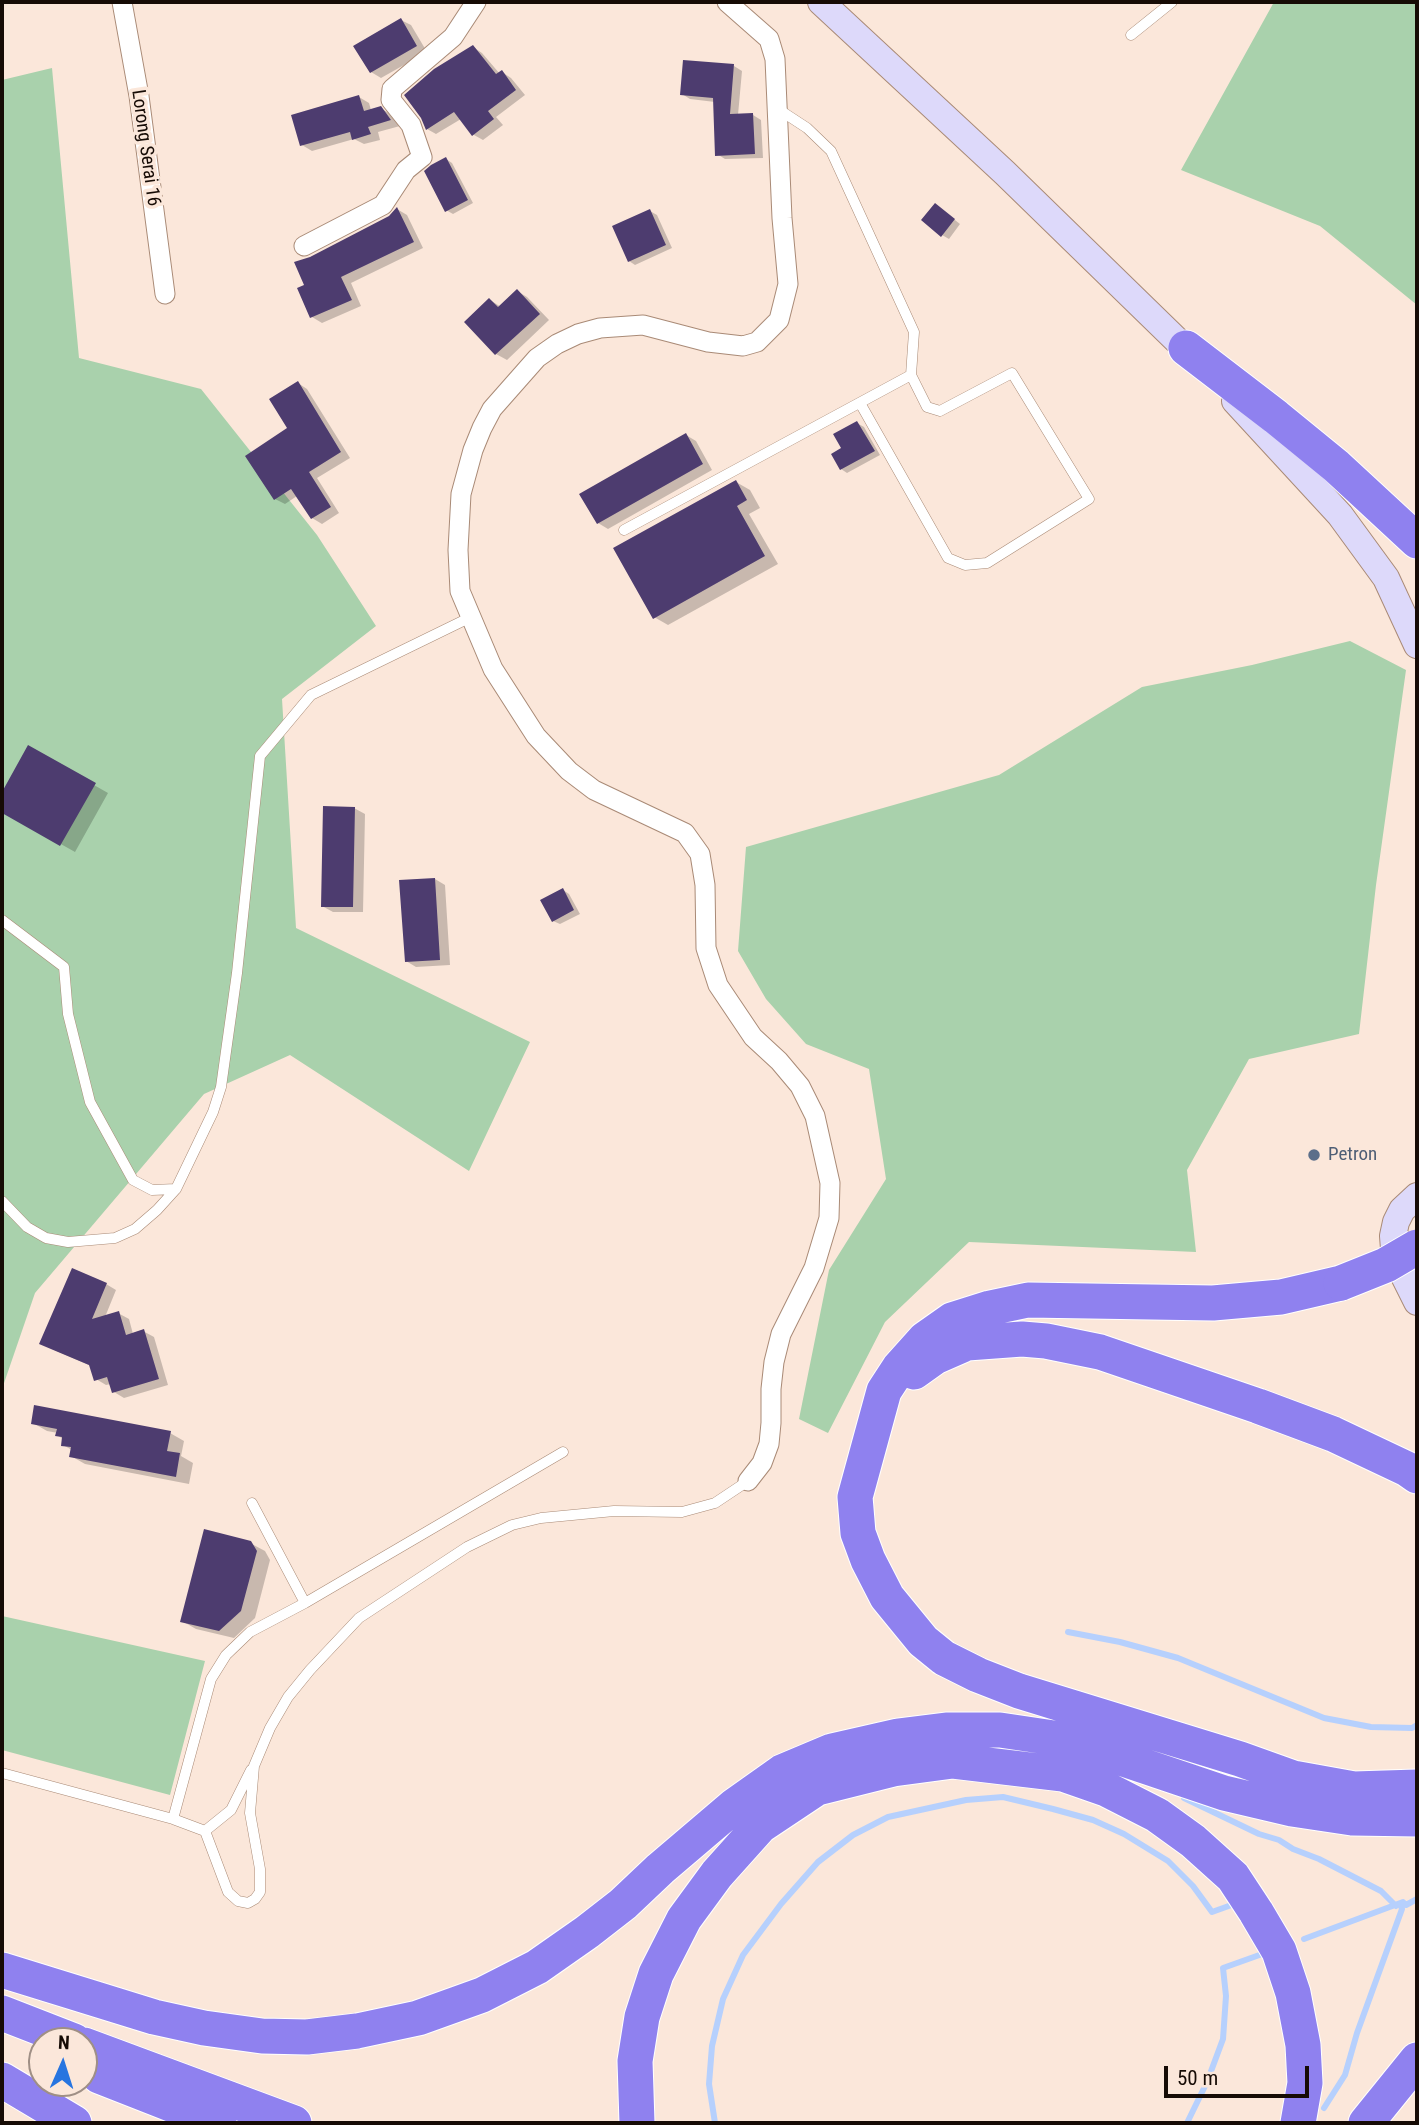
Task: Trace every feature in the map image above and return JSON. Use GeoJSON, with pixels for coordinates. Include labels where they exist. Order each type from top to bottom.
{"type":"FeatureCollection","features":[{"type":"Feature","properties":{"kind":"highway"},"geometry":{"type":"LineString","coordinates":[[1186,348],[1326,458],[1417,541]]}},
{"type":"Feature","properties":{"kind":"highway"},"geometry":{"type":"LineString","coordinates":[[1417,1247],[1386,1265],[1341,1283],[1281,1297],[1213,1303],[1028,1300],[953,1320],[925,1339],[899,1368],[884,1391],[855,1497],[858,1533],[887,1597],[923,1641],[944,1658],[1019,1691],[1293,1778],[1354,1789],[1417,1787]]}},
{"type":"Feature","properties":{"kind":"highway"},"geometry":{"type":"LineString","coordinates":[[884,1391],[907,1378],[934,1357],[967,1343],[1022,1339],[1046,1341],[1100,1352],[1258,1406],[1333,1434],[1412,1473]]}},
{"type":"Feature","properties":{"kind":"highway"},"geometry":{"type":"LineString","coordinates":[[2,1970],[154,2017],[204,2028],[262,2036],[320,2036],[418,2018],[482,1995],[537,1967],[605,1918],[734,1806],[782,1772],[832,1751],[898,1736],[946,1730],[1000,1730],[1067,1740],[1224,1793],[1292,1809],[1352,1818],[1417,1819]]}},
{"type":"Feature","properties":{"kind":"highway"},"geometry":{"type":"LineString","coordinates":[[637,2123],[635,2061],[642,2017],[656,1974],[684,1919],[717,1874],[760,1826],[817,1788],[893,1769],[953,1761],[1063,1774],[1106,1789],[1157,1815],[1193,1841],[1233,1877],[1279,1951],[1293,1993],[1303,2045],[1305,2083],[1298,2123]]}},
{"type":"Feature","properties":{"kind":"highway"},"geometry":{"type":"LineString","coordinates":[[2,2013],[38,2027]]}},
{"type":"Feature","properties":{"kind":"highway"},"geometry":{"type":"LineString","coordinates":[[2,2039],[28,2049]]}},
{"type":"Feature","properties":{"kind":"highway"},"geometry":{"type":"LineString","coordinates":[[98,2050],[294,2123]]}},
{"type":"Feature","properties":{"kind":"highway"},"geometry":{"type":"LineString","coordinates":[[1366,2123],[1417,2060]]}},
{"type":"Feature","properties":{"kind":"highway"},"geometry":{"type":"LineString","coordinates":[[98,2075],[219,2123]]}},
{"type":"Feature","properties":{"kind":"highway"},"geometry":{"type":"LineString","coordinates":[[2,2080],[74,2123]]}},
{"type":"Feature","properties":{"kind":"main road"},"geometry":{"type":"LineString","coordinates":[[821,2],[1014,182],[1186,348],[1340,515],[1385,578],[1417,645]]}},
{"type":"Feature","properties":{"kind":"main road"},"geometry":{"type":"LineString","coordinates":[[1417,1196],[1407,1203],[1399,1216],[1393,1242],[1402,1272],[1417,1302]]}},
{"type":"Feature","properties":{"kind":"street","name":"Lorong Serai 16"},"geometry":{"type":"LineString","coordinates":[[122,2],[139,96],[165,294]]}},
{"type":"Feature","properties":{"kind":"street"},"geometry":{"type":"LineString","coordinates":[[304,246],[383,205],[406,170],[422,157],[411,125],[391,100],[392,89],[453,37],[477,2]]}},
{"type":"Feature","properties":{"kind":"street"},"geometry":{"type":"LineString","coordinates":[[727,2],[769,39],[775,59],[788,284],[779,320],[757,342],[743,346],[708,342],[643,325],[600,328],[578,334],[537,358],[492,409],[472,450],[460,494],[458,550],[460,591],[493,669],[537,736],[569,771],[594,790],[685,833],[699,854],[705,885],[706,948],[718,985],[753,1037],[779,1061],[800,1086],[815,1116],[830,1182],[829,1218],[814,1268],[781,1334],[772,1376],[769,1444],[762,1463],[748,1481]]}},
{"type":"Feature","properties":{"kind":"lane"},"geometry":{"type":"LineString","coordinates":[[1131,35],[1172,2]]}},
{"type":"Feature","properties":{"kind":"lane"},"geometry":{"type":"LineString","coordinates":[[778,109],[807,128],[831,151],[914,332],[911,375],[927,407],[940,411],[1012,373],[1089,499],[986,563],[965,565],[947,558],[860,403]]}},
{"type":"Feature","properties":{"kind":"lane"},"geometry":{"type":"LineString","coordinates":[[624,530],[911,375]]}},
{"type":"Feature","properties":{"kind":"lane"},"geometry":{"type":"LineString","coordinates":[[2,1201],[27,1227],[46,1238],[68,1242],[115,1238],[135,1229],[176,1189],[213,1112],[221,1087],[237,974],[260,756],[311,695],[471,617]]}},
{"type":"Feature","properties":{"kind":"lane"},"geometry":{"type":"LineString","coordinates":[[2,920],[64,967],[68,1014],[90,1102],[133,1180],[152,1190],[176,1189]]}},
{"type":"Feature","properties":{"kind":"lane"},"geometry":{"type":"LineString","coordinates":[[173,1819],[211,1679],[226,1655],[250,1632],[305,1603],[563,1452]]}},
{"type":"Feature","properties":{"kind":"lane"},"geometry":{"type":"LineString","coordinates":[[205,1831],[231,1810],[270,1728],[288,1697],[310,1670],[359,1618],[467,1547],[512,1525],[541,1518],[614,1511],[682,1512],[715,1503],[748,1481]]}},
{"type":"Feature","properties":{"kind":"lane"},"geometry":{"type":"LineString","coordinates":[[252,1503],[305,1603]]}},
{"type":"Feature","properties":{"kind":"lane"},"geometry":{"type":"LineString","coordinates":[[2,1773],[173,1819],[205,1831],[228,1892],[238,1901],[248,1903],[260,1892],[260,1869],[250,1813],[254,1766]]}},
{"type":"Feature","properties":{"kind":"green space"},"geometry":{"type":"Polygon","coordinates":[[[1274,2],[1417,2],[1417,305],[1320,226],[1181,170],[1274,2]]]}},
{"type":"Feature","properties":{"kind":"green space"},"geometry":{"type":"Polygon","coordinates":[[[52,68],[79,358],[201,389],[317,535],[376,626],[282,699],[296,928],[530,1042],[469,1171],[290,1055],[204,1094],[35,1293],[2,1389],[2,80],[52,68]]]}},
{"type":"Feature","properties":{"kind":"green space"},"geometry":{"type":"Polygon","coordinates":[[[1350,641],[1406,670],[1376,885],[1359,1034],[1249,1059],[1187,1170],[1196,1252],[969,1242],[885,1322],[828,1433],[799,1419],[829,1270],[886,1179],[869,1069],[806,1044],[766,999],[738,951],[746,847],[999,775],[1142,687],[1252,665],[1350,641]]]}},
{"type":"Feature","properties":{"kind":"green space"},"geometry":{"type":"Polygon","coordinates":[[[2,1616],[205,1661],[170,1795],[2,1750],[2,1616]]]}},
{"type":"Feature","properties":{"kind":"building"},"geometry":{"type":"Polygon","coordinates":[[[401,18],[417,46],[370,73],[353,46],[401,18]]]}},
{"type":"Feature","properties":{"kind":"building"},"geometry":{"type":"Polygon","coordinates":[[[473,45],[496,74],[502,70],[516,90],[488,111],[494,119],[472,136],[454,112],[426,130],[421,118],[404,95],[434,69],[473,45]]]}},
{"type":"Feature","properties":{"kind":"building"},"geometry":{"type":"Polygon","coordinates":[[[683,60],[734,64],[730,114],[753,113],[755,154],[715,156],[713,98],[680,95],[683,60]]]}},
{"type":"Feature","properties":{"kind":"building"},"geometry":{"type":"Polygon","coordinates":[[[359,95],[364,111],[381,106],[391,120],[368,127],[371,134],[352,140],[350,132],[300,146],[291,115],[359,95]]]}},
{"type":"Feature","properties":{"kind":"building"},"geometry":{"type":"Polygon","coordinates":[[[446,157],[468,200],[445,212],[424,171],[446,157]]]}},
{"type":"Feature","properties":{"kind":"building"},"geometry":{"type":"Polygon","coordinates":[[[935,203],[955,219],[941,237],[921,220],[935,203]]]}},
{"type":"Feature","properties":{"kind":"building"},"geometry":{"type":"Polygon","coordinates":[[[397,207],[414,242],[341,277],[352,300],[310,318],[297,288],[304,285],[294,262],[310,257],[389,216],[397,207]]]}},
{"type":"Feature","properties":{"kind":"building"},"geometry":{"type":"Polygon","coordinates":[[[650,209],[666,245],[628,262],[612,226],[650,209]]]}},
{"type":"Feature","properties":{"kind":"building"},"geometry":{"type":"Polygon","coordinates":[[[517,289],[540,314],[495,355],[464,322],[489,298],[498,307],[517,289]]]}},
{"type":"Feature","properties":{"kind":"building"},"geometry":{"type":"Polygon","coordinates":[[[298,381],[341,452],[309,472],[331,507],[311,519],[291,489],[274,500],[245,456],[287,428],[269,399],[298,381]]]}},
{"type":"Feature","properties":{"kind":"building"},"geometry":{"type":"Polygon","coordinates":[[[857,421],[875,451],[840,470],[831,454],[841,448],[833,434],[857,421]]]}},
{"type":"Feature","properties":{"kind":"building"},"geometry":{"type":"Polygon","coordinates":[[[686,433],[703,464],[597,524],[579,494],[686,433]]]}},
{"type":"Feature","properties":{"kind":"building"},"geometry":{"type":"Polygon","coordinates":[[[736,480],[747,500],[737,506],[765,556],[653,619],[613,548],[736,480]]]}},
{"type":"Feature","properties":{"kind":"building"},"geometry":{"type":"Polygon","coordinates":[[[28,745],[96,783],[60,846],[2,813],[2,792],[28,745]]]}},
{"type":"Feature","properties":{"kind":"building"},"geometry":{"type":"Polygon","coordinates":[[[323,806],[355,807],[353,907],[321,907],[323,806]]]}},
{"type":"Feature","properties":{"kind":"building"},"geometry":{"type":"Polygon","coordinates":[[[435,878],[440,960],[405,962],[399,880],[435,878]]]}},
{"type":"Feature","properties":{"kind":"building"},"geometry":{"type":"Polygon","coordinates":[[[563,888],[574,910],[552,922],[540,900],[563,888]]]}},
{"type":"Feature","properties":{"kind":"building"},"geometry":{"type":"Polygon","coordinates":[[[72,1268],[107,1283],[92,1319],[119,1311],[126,1335],[144,1329],[159,1379],[112,1393],[107,1377],[94,1381],[89,1365],[39,1344],[72,1268]]]}},
{"type":"Feature","properties":{"kind":"building"},"geometry":{"type":"Polygon","coordinates":[[[34,1405],[171,1431],[167,1451],[180,1453],[176,1477],[69,1457],[71,1447],[61,1446],[62,1437],[55,1436],[57,1429],[31,1424],[34,1405]]]}},
{"type":"Feature","properties":{"kind":"building"},"geometry":{"type":"Polygon","coordinates":[[[204,1529],[251,1541],[257,1551],[241,1611],[219,1631],[180,1622],[204,1529]]]}},
{"type":"Feature","properties":{"kind":"waterway"},"geometry":{"type":"LineString","coordinates":[[1068,1632],[1120,1642],[1178,1658],[1324,1718],[1371,1727],[1412,1728],[1417,1725]]}},
{"type":"Feature","properties":{"kind":"waterway"},"geometry":{"type":"LineString","coordinates":[[715,2123],[709,2084],[712,2046],[723,1999],[743,1955],[781,1904],[818,1862],[853,1835],[888,1817],[966,1800],[1003,1797],[1053,1809],[1093,1820],[1124,1834],[1168,1861],[1193,1886],[1212,1912],[1237,1903]]}},
{"type":"Feature","properties":{"kind":"waterway"},"geometry":{"type":"LineString","coordinates":[[1184,1798],[1319,1859],[1381,1891],[1396,1906]]}},
{"type":"Feature","properties":{"kind":"waterway"},"geometry":{"type":"LineString","coordinates":[[1304,1939],[1417,1899]]}},
{"type":"Feature","properties":{"kind":"waterway"},"geometry":{"type":"LineString","coordinates":[[1324,2108],[1345,2075],[1357,2033],[1402,1909],[1400,1903]]}},
{"type":"Feature","properties":{"kind":"waterway"},"geometry":{"type":"LineString","coordinates":[[1187,2123],[1207,2082],[1223,2039],[1226,1996],[1223,1968],[1265,1953]]}},
{"type":"Feature","properties":{"kind":"place","name":"Petron"},"geometry":{"type":"Point","coordinates":[1314,1155]}}]}
